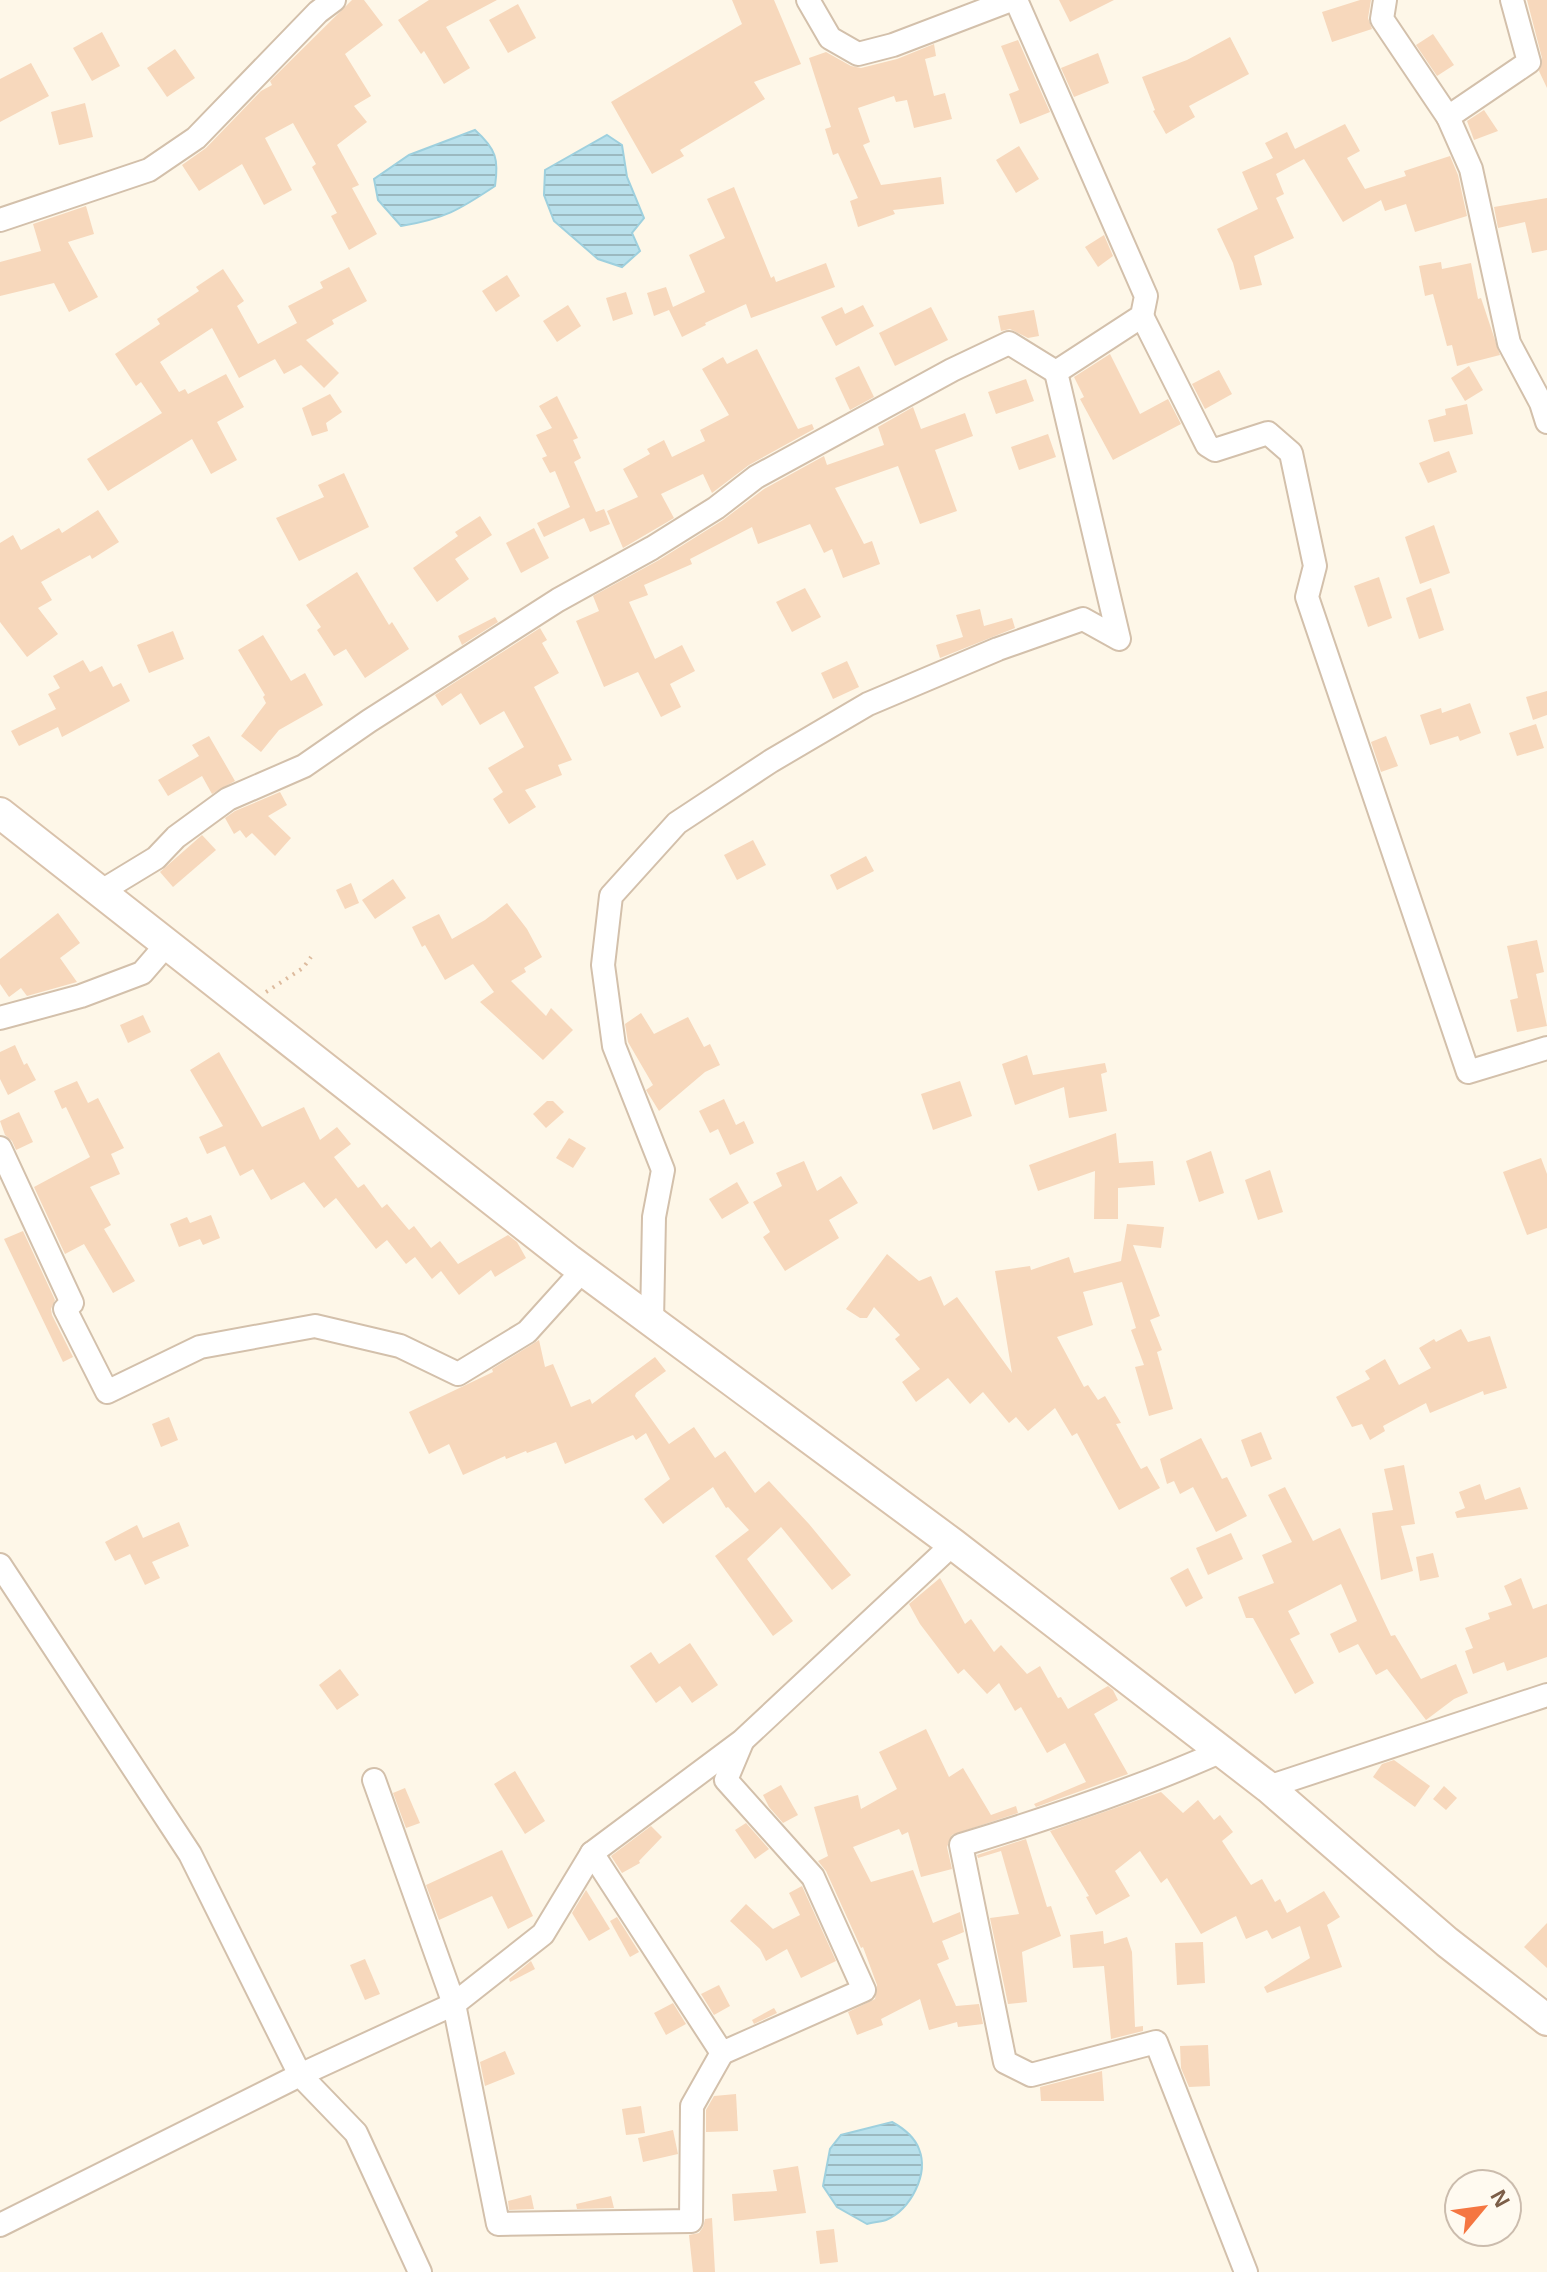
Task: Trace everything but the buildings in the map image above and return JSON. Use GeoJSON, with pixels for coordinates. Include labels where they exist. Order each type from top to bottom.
{"type":"FeatureCollection","features":[{"type":"Feature","properties":{"kind":"street"},"geometry":{"type":"LineString","coordinates":[[0,220],[149,170],[196,138],[318,12],[334,0]]}},
{"type":"Feature","properties":{"kind":"street"},"geometry":{"type":"LineString","coordinates":[[808,0],[830,38],[858,54],[893,45],[1014,0],[1146,296],[1142,316],[1207,445],[1215,450],[1268,433],[1291,453],[1315,566],[1307,597],[1468,1072],[1547,1048]]}},
{"type":"Feature","properties":{"kind":"street"},"geometry":{"type":"LineString","coordinates":[[1385,0],[1382,19],[1448,117],[1471,169],[1509,343],[1541,403],[1547,422]]}},
{"type":"Feature","properties":{"kind":"street"},"geometry":{"type":"LineString","coordinates":[[1448,117],[1529,62],[1512,0]]}},
{"type":"Feature","properties":{"kind":"street"},"geometry":{"type":"LineString","coordinates":[[1056,372],[1142,316]]}},
{"type":"Feature","properties":{"kind":"street"},"geometry":{"type":"LineString","coordinates":[[100,892],[156,858],[176,837],[228,799],[304,766],[558,600],[652,548],[716,508],[756,477],[811,446],[1009,343],[1056,372],[1119,639],[1083,619],[998,649],[868,704],[771,761],[677,823],[611,896],[603,965],[614,1046],[663,1170],[654,1217],[652,1322]]}},
{"type":"Feature","properties":{"kind":"street"},"geometry":{"type":"LineString","coordinates":[[0,813],[583,1270],[953,1544],[1222,1751],[1447,1942],[1547,2020]]}},
{"type":"Feature","properties":{"kind":"street"},"geometry":{"type":"LineString","coordinates":[[0,1018],[81,996],[142,973],[167,944]]}},
{"type":"Feature","properties":{"kind":"street"},"geometry":{"type":"LineString","coordinates":[[0,1148],[72,1303],[65,1309],[107,1392],[200,1347],[315,1326],[400,1346],[458,1374],[527,1332],[583,1270]]}},
{"type":"Feature","properties":{"kind":"street"},"geometry":{"type":"LineString","coordinates":[[0,2225],[300,2075],[454,2004],[543,1934],[592,1853],[742,1741],[953,1544]]}},
{"type":"Feature","properties":{"kind":"street"},"geometry":{"type":"LineString","coordinates":[[0,1565],[190,1854],[300,2075],[356,2133],[420,2272]]}},
{"type":"Feature","properties":{"kind":"street"},"geometry":{"type":"LineString","coordinates":[[1268,1787],[1547,1695]]}},
{"type":"Feature","properties":{"kind":"street"},"geometry":{"type":"LineString","coordinates":[[374,1780],[454,2004],[498,2224],[691,2221],[692,2106],[722,2053],[864,1990],[813,1877],[726,1780],[742,1741]]}},
{"type":"Feature","properties":{"kind":"street"},"geometry":{"type":"LineString","coordinates":[[1222,1751],[1066,1813],[961,1845],[1005,2062],[1031,2075],[1156,2042],[1246,2272]]}},
{"type":"Feature","properties":{"kind":"street"},"geometry":{"type":"LineString","coordinates":[[592,1853],[722,2053]]}},
{"type":"Feature","properties":{"kind":"path"},"geometry":{"type":"LineString","coordinates":[[243,1005],[303,968],[311,957]]}},
{"type":"Feature","properties":{"kind":"water"},"geometry":{"type":"Polygon","coordinates":[[[475,130],[488,143],[494,155],[497,169],[495,186],[451,212],[401,226],[378,200],[374,179],[409,155],[475,130]]]}},
{"type":"Feature","properties":{"kind":"water"},"geometry":{"type":"Polygon","coordinates":[[[607,135],[622,145],[627,177],[644,218],[632,233],[640,251],[622,267],[598,259],[554,221],[544,195],[545,170],[607,135]]]}},
{"type":"Feature","properties":{"kind":"water"},"geometry":{"type":"Polygon","coordinates":[[[892,2122],[917,2144],[922,2169],[920,2180],[910,2199],[895,2215],[867,2224],[837,2207],[823,2186],[830,2149],[841,2135],[892,2122]]]}}]}
